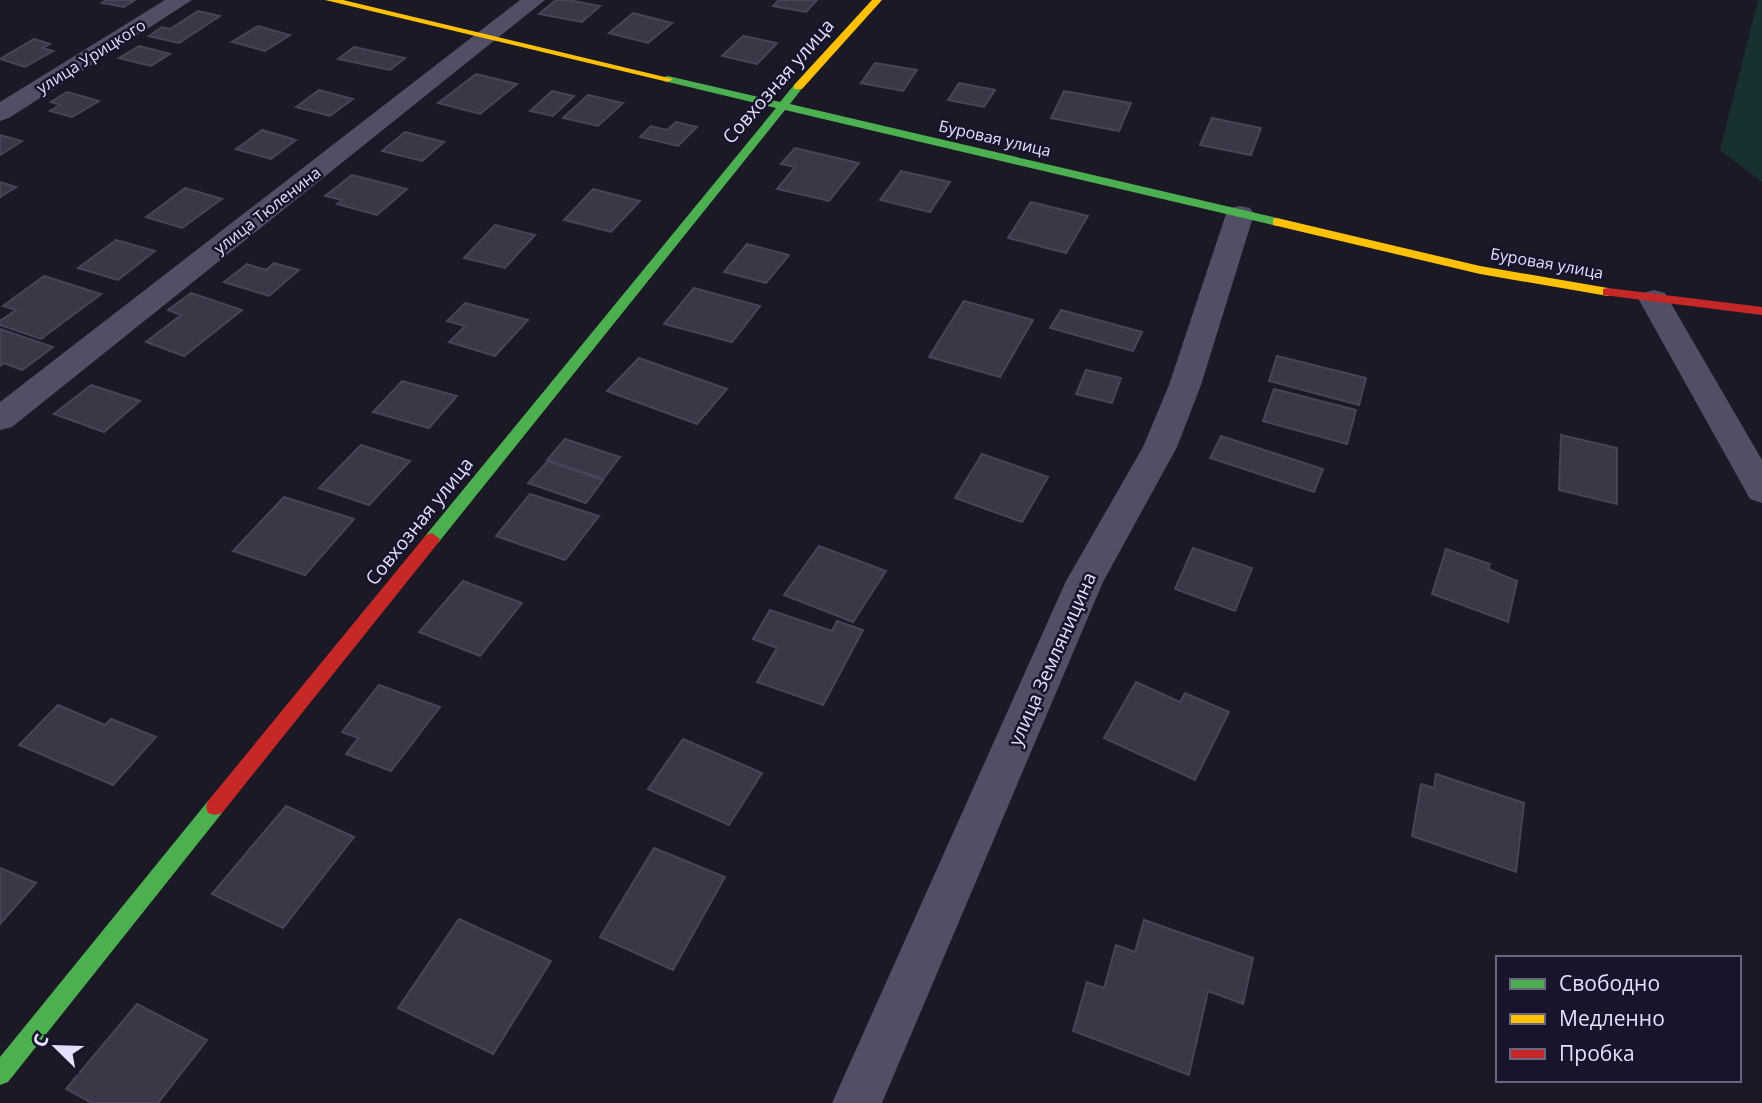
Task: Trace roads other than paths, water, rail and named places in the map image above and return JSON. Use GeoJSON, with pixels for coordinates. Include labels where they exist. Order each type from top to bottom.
{"type":"FeatureCollection","features":[{"type":"Feature","properties":{"kind":"main road","name":"Буровая улица"},"geometry":{"type":"LineString","coordinates":[[330,0],[1480,270],[1654,300],[1762,311]]}},
{"type":"Feature","properties":{"kind":"main road","name":"Совхозная улица"},"geometry":{"type":"LineString","coordinates":[[0,1074],[781,106],[877,0]]}},
{"type":"Feature","properties":{"kind":"street","name":"улица Урицкого"},"geometry":{"type":"LineString","coordinates":[[0,113],[181,0]]}},
{"type":"Feature","properties":{"kind":"street","name":"улица Тюленина"},"geometry":{"type":"LineString","coordinates":[[0,419],[534,0]]}},
{"type":"Feature","properties":{"kind":"street","name":"улица Земляницина"},"geometry":{"type":"LineString","coordinates":[[857,1103],[1085,581],[1160,447],[1185,385],[1240,214]]}},
{"type":"Feature","properties":{"kind":"street"},"geometry":{"type":"LineString","coordinates":[[1654,300],[1762,490]]}}]}
